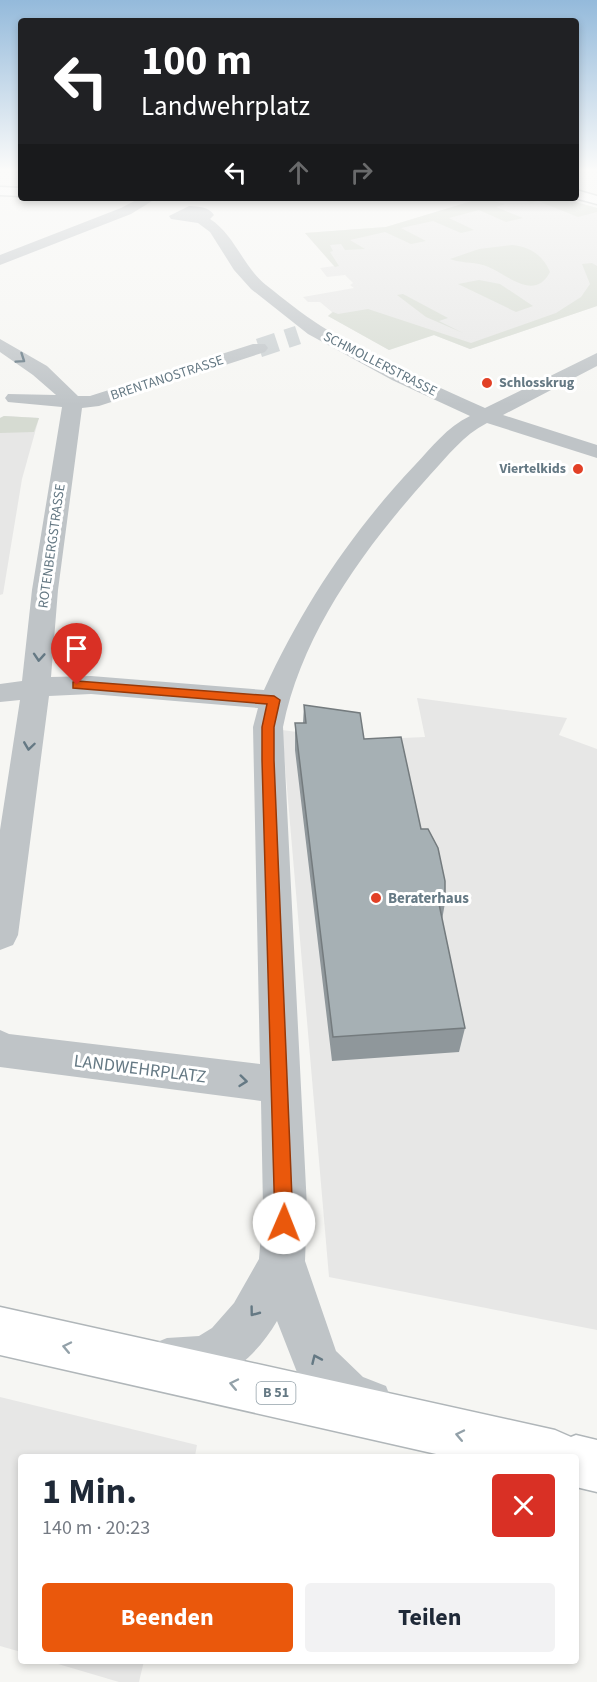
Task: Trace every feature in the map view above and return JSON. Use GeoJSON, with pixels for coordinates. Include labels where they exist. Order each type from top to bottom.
{"type":"FeatureCollection","features":[{"type":"Feature","properties":{"kind":"main road","name":"B 51"},"geometry":{"type":"LineString","coordinates":[[0,1331],[138,1364],[546,1454]]}},
{"type":"Feature","properties":{"kind":"main road"},"geometry":{"type":"LineString","coordinates":[[579,1462],[597,1466]]}},
{"type":"Feature","properties":{"kind":"street"},"geometry":{"type":"LineString","coordinates":[[0,260],[30,248]]}},
{"type":"Feature","properties":{"kind":"street","name":"SCHMOLLERSTRASSE"},"geometry":{"type":"LineString","coordinates":[[228,248],[240,267],[257,286],[306,333],[486,416],[597,452]]}},
{"type":"Feature","properties":{"kind":"street"},"geometry":{"type":"LineString","coordinates":[[0,344],[68,394],[73,404]]}},
{"type":"Feature","properties":{"kind":"street","name":"BRENTANOSTRASSE"},"geometry":{"type":"LineString","coordinates":[[73,404],[109,398],[259,348]]}},
{"type":"Feature","properties":{"kind":"street"},"geometry":{"type":"LineString","coordinates":[[414,1424],[346,1394],[319,1368],[293,1303],[282,1261],[285,1208],[268,727],[274,700],[303,634],[364,539],[395,500],[462,428],[597,359]]}},
{"type":"Feature","properties":{"kind":"street"},"geometry":{"type":"LineString","coordinates":[[7,401],[35,383],[42,373]]}},
{"type":"Feature","properties":{"kind":"street"},"geometry":{"type":"LineString","coordinates":[[7,401],[56,399],[73,404]]}},
{"type":"Feature","properties":{"kind":"street","name":"ROTENBERGSTRASSE"},"geometry":{"type":"LineString","coordinates":[[37,688],[45,590],[73,404]]}},
{"type":"Feature","properties":{"kind":"street"},"geometry":{"type":"LineString","coordinates":[[0,693],[91,685],[274,700]]}},
{"type":"Feature","properties":{"kind":"street"},"geometry":{"type":"LineString","coordinates":[[0,935],[37,688]]}},
{"type":"Feature","properties":{"kind":"street","name":"LANDWEHRPLATZ"},"geometry":{"type":"LineString","coordinates":[[0,1048],[5,1051],[281,1085]]}},
{"type":"Feature","properties":{"kind":"street"},"geometry":{"type":"LineString","coordinates":[[138,1364],[200,1359],[233,1342],[266,1297],[282,1261]]}},
{"type":"Feature","properties":{"kind":"shaded area"},"geometry":{"type":"Polygon","coordinates":[[[319,248],[597,248],[597,306],[470,349],[434,335],[389,350],[328,316],[332,312],[320,302],[308,302],[303,297],[354,288],[350,285],[353,283],[345,275],[327,277],[320,268],[334,266],[319,248]]]}},
{"type":"Feature","properties":{"kind":"shaded area"},"geometry":{"type":"Polygon","coordinates":[[[319,248],[332,248],[333,251],[330,252],[339,266],[335,267],[319,248]]]}},
{"type":"Feature","properties":{"kind":"shaded area"},"geometry":{"type":"Polygon","coordinates":[[[526,248],[540,257],[550,272],[543,281],[535,285],[527,285],[518,283],[483,265],[450,259],[479,249],[526,248]]]}},
{"type":"Feature","properties":{"kind":"shaded area"},"geometry":{"type":"Polygon","coordinates":[[[592,263],[597,266],[597,306],[470,349],[434,335],[389,350],[328,316],[333,312],[338,314],[368,309],[471,343],[556,313],[581,297],[590,284],[582,264],[592,263]]]}},
{"type":"Feature","properties":{"kind":"shaded area"},"geometry":{"type":"Polygon","coordinates":[[[479,280],[500,284],[533,306],[516,312],[458,284],[479,280]]]}},
{"type":"Feature","properties":{"kind":"shaded area"},"geometry":{"type":"Polygon","coordinates":[[[403,294],[448,318],[439,321],[463,333],[426,317],[397,295],[403,294]]]}},
{"type":"Feature","properties":{"kind":"shaded area"},"geometry":{"type":"Polygon","coordinates":[[[4,416],[39,418],[22,479],[3,594],[0,595],[0,418],[4,416]]]}},
{"type":"Feature","properties":{"kind":"shaded area"},"geometry":{"type":"Polygon","coordinates":[[[4,416],[39,418],[34,432],[0,433],[0,418],[4,416]]]}},
{"type":"Feature","properties":{"kind":"shaded area"},"geometry":{"type":"Polygon","coordinates":[[[417,698],[567,718],[559,735],[597,749],[597,1330],[329,1277],[282,730],[358,740],[425,737],[417,698]]]}},
{"type":"Feature","properties":{"kind":"shaded area"},"geometry":{"type":"Polygon","coordinates":[[[0,1397],[197,1445],[195,1454],[18,1454],[18,1651],[0,1646],[0,1397]]]}},
{"type":"Feature","properties":{"kind":"shaded area"},"geometry":{"type":"Polygon","coordinates":[[[58,1664],[143,1664],[139,1682],[119,1682],[58,1664]]]}},
{"type":"Feature","properties":{"kind":"building","name":"Beraterhaus"},"geometry":{"type":"Polygon","coordinates":[[[304,705],[360,713],[364,739],[401,737],[421,829],[428,829],[438,848],[445,881],[445,903],[439,904],[465,1028],[333,1037],[295,723],[306,723],[304,705]]]}},
{"type":"Feature","properties":{"kind":"tunnel"},"geometry":{"type":"LineString","coordinates":[[259,348],[298,335]]}},
{"type":"Feature","properties":{"kind":"place","name":"Schlosskrug"},"geometry":{"type":"Point","coordinates":[487,383]}},
{"type":"Feature","properties":{"kind":"place","name":"Viertelkids"},"geometry":{"type":"Point","coordinates":[578,469]}},
{"type":"Feature","properties":{"kind":"place","name":"Beraterhaus"},"geometry":{"type":"Point","coordinates":[376,898]}},
{"type":"Feature","properties":{"kind":"route"},"geometry":{"type":"LineString","coordinates":[[77,685],[274,700],[268,727],[268,760],[284,1223]]}}]}
